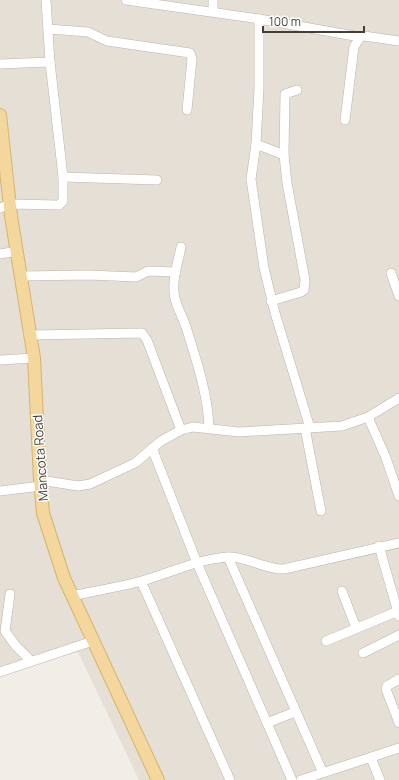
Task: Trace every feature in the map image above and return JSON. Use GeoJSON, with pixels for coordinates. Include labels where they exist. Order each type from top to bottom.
{"type":"FeatureCollection","features":[{"type":"Feature","properties":{"kind":"main road","name":"Mancota Road"},"geometry":{"type":"LineString","coordinates":[[0,120],[5,206],[17,251],[34,358],[40,483],[43,512],[64,578],[158,780]]}},
{"type":"Feature","properties":{"kind":"street"},"geometry":{"type":"LineString","coordinates":[[5,206],[62,204],[63,177],[50,62],[46,0]]}},
{"type":"Feature","properties":{"kind":"street"},"geometry":{"type":"LineString","coordinates":[[126,0],[213,11],[360,37],[399,41]]}},
{"type":"Feature","properties":{"kind":"street"},"geometry":{"type":"LineString","coordinates":[[213,0],[213,11]]}},
{"type":"Feature","properties":{"kind":"street"},"geometry":{"type":"LineString","coordinates":[[259,19],[259,88],[256,144],[251,179],[271,301],[308,428],[321,511]]}},
{"type":"Feature","properties":{"kind":"street"},"geometry":{"type":"LineString","coordinates":[[48,29],[88,32],[107,41],[190,53],[192,64],[187,110]]}},
{"type":"Feature","properties":{"kind":"street"},"geometry":{"type":"LineString","coordinates":[[345,120],[354,47],[360,37]]}},
{"type":"Feature","properties":{"kind":"street"},"geometry":{"type":"LineString","coordinates":[[0,64],[50,62]]}},
{"type":"Feature","properties":{"kind":"street"},"geometry":{"type":"LineString","coordinates":[[271,301],[301,292],[306,286],[287,182],[284,155],[285,94],[296,90]]}},
{"type":"Feature","properties":{"kind":"street"},"geometry":{"type":"LineString","coordinates":[[256,144],[284,155]]}},
{"type":"Feature","properties":{"kind":"street"},"geometry":{"type":"LineString","coordinates":[[63,177],[157,180]]}},
{"type":"Feature","properties":{"kind":"street"},"geometry":{"type":"LineString","coordinates":[[181,247],[174,287],[175,299],[185,325],[200,374],[208,408],[209,428]]}},
{"type":"Feature","properties":{"kind":"street"},"geometry":{"type":"LineString","coordinates":[[0,254],[17,251]]}},
{"type":"Feature","properties":{"kind":"street"},"geometry":{"type":"LineString","coordinates":[[21,276],[89,275],[136,277],[148,271],[176,272]]}},
{"type":"Feature","properties":{"kind":"street"},"geometry":{"type":"LineString","coordinates":[[391,273],[399,296]]}},
{"type":"Feature","properties":{"kind":"street"},"geometry":{"type":"LineString","coordinates":[[31,335],[142,333],[147,340],[181,430]]}},
{"type":"Feature","properties":{"kind":"street"},"geometry":{"type":"LineString","coordinates":[[0,360],[34,358]]}},
{"type":"Feature","properties":{"kind":"street"},"geometry":{"type":"LineString","coordinates":[[0,492],[40,483],[78,486],[90,484],[135,463],[152,448],[181,430],[193,427],[239,432],[349,425],[368,417],[399,398]]}},
{"type":"Feature","properties":{"kind":"street"},"geometry":{"type":"LineString","coordinates":[[368,417],[386,458],[399,496]]}},
{"type":"Feature","properties":{"kind":"street"},"geometry":{"type":"LineString","coordinates":[[152,448],[197,563],[292,780]]}},
{"type":"Feature","properties":{"kind":"street"},"geometry":{"type":"LineString","coordinates":[[72,596],[141,581],[197,563],[228,557],[238,558],[271,568],[284,569],[379,546],[399,543]]}},
{"type":"Feature","properties":{"kind":"street"},"geometry":{"type":"LineString","coordinates":[[326,641],[356,628],[398,614],[379,546]]}},
{"type":"Feature","properties":{"kind":"street"},"geometry":{"type":"LineString","coordinates":[[228,557],[323,773]]}},
{"type":"Feature","properties":{"kind":"street"},"geometry":{"type":"LineString","coordinates":[[141,581],[230,780]]}},
{"type":"Feature","properties":{"kind":"street"},"geometry":{"type":"LineString","coordinates":[[342,591],[356,628]]}},
{"type":"Feature","properties":{"kind":"street"},"geometry":{"type":"LineString","coordinates":[[10,594],[3,615],[6,634],[30,661]]}},
{"type":"Feature","properties":{"kind":"street"},"geometry":{"type":"LineString","coordinates":[[363,653],[399,635]]}},
{"type":"Feature","properties":{"kind":"street"},"geometry":{"type":"LineString","coordinates":[[0,672],[93,641]]}},
{"type":"Feature","properties":{"kind":"street"},"geometry":{"type":"LineString","coordinates":[[399,679],[387,686],[386,689],[399,723]]}},
{"type":"Feature","properties":{"kind":"street"},"geometry":{"type":"LineString","coordinates":[[267,723],[295,712]]}},
{"type":"Feature","properties":{"kind":"street"},"geometry":{"type":"LineString","coordinates":[[302,780],[399,748]]}},
{"type":"Feature","properties":{"kind":"street"},"geometry":{"type":"LineString","coordinates":[[371,758],[380,780]]}},
{"type":"Feature","properties":{"kind":"shaded area"},"geometry":{"type":"Polygon","coordinates":[[[0,0],[399,0],[399,780],[139,780],[78,652],[0,671],[0,0]]]}}]}
